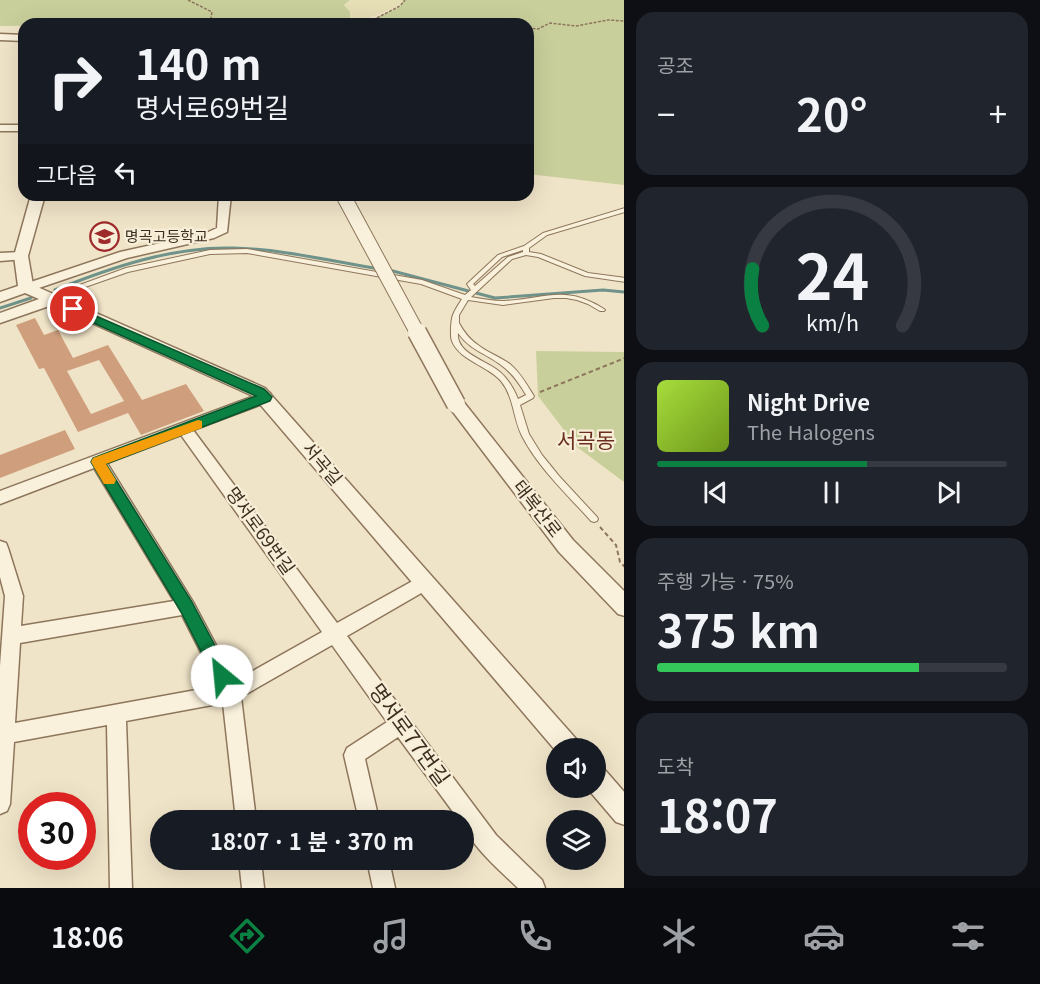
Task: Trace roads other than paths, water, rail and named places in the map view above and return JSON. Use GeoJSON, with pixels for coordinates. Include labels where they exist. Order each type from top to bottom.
{"type":"FeatureCollection","features":[{"type":"Feature","properties":{"kind":"street"},"geometry":{"type":"LineString","coordinates":[[0,37],[18,38]]}},
{"type":"Feature","properties":{"kind":"street"},"geometry":{"type":"LineString","coordinates":[[0,128],[18,128]]}},
{"type":"Feature","properties":{"kind":"street"},"geometry":{"type":"LineString","coordinates":[[26,288],[21,256],[36,201]]}},
{"type":"Feature","properties":{"kind":"street"},"geometry":{"type":"LineString","coordinates":[[0,297],[124,255],[210,236],[223,230],[225,201]]}},
{"type":"Feature","properties":{"kind":"street","name":"태복산로"},"geometry":{"type":"LineString","coordinates":[[346,201],[456,405],[566,546],[624,607]]}},
{"type":"Feature","properties":{"kind":"street"},"geometry":{"type":"LineString","coordinates":[[0,257],[21,256]]}},
{"type":"Feature","properties":{"kind":"street","name":"서곡길"},"geometry":{"type":"LineString","coordinates":[[26,288],[259,392],[265,397],[560,738]]}},
{"type":"Feature","properties":{"kind":"street"},"geometry":{"type":"LineString","coordinates":[[0,318],[50,299]]}},
{"type":"Feature","properties":{"kind":"street"},"geometry":{"type":"LineString","coordinates":[[0,498],[185,430],[265,397]]}},
{"type":"Feature","properties":{"kind":"street","name":"명서로69번길"},"geometry":{"type":"LineString","coordinates":[[185,430],[334,633]]}},
{"type":"Feature","properties":{"kind":"street"},"geometry":{"type":"LineString","coordinates":[[98,462],[187,607],[231,693],[245,810]]}},
{"type":"Feature","properties":{"kind":"street"},"geometry":{"type":"LineString","coordinates":[[0,548],[14,596],[2,735],[0,804]]}},
{"type":"Feature","properties":{"kind":"street"},"geometry":{"type":"LineString","coordinates":[[2,735],[231,693],[424,583]]}},
{"type":"Feature","properties":{"kind":"street"},"geometry":{"type":"LineString","coordinates":[[11,636],[187,607]]}},
{"type":"Feature","properties":{"kind":"street","name":"명서로77번길"},"geometry":{"type":"LineString","coordinates":[[334,633],[488,843],[534,888]]}},
{"type":"Feature","properties":{"kind":"street"},"geometry":{"type":"LineString","coordinates":[[116,713],[121,888]]}},
{"type":"Feature","properties":{"kind":"street"},"geometry":{"type":"LineString","coordinates":[[367,810],[354,755],[400,724]]}},
{"type":"Feature","properties":{"kind":"street"},"geometry":{"type":"LineString","coordinates":[[606,792],[624,813]]}},
{"type":"Feature","properties":{"kind":"street"},"geometry":{"type":"LineString","coordinates":[[251,870],[253,888]]}},
{"type":"Feature","properties":{"kind":"street"},"geometry":{"type":"LineString","coordinates":[[380,870],[384,888]]}},
{"type":"Feature","properties":{"kind":"lane"},"geometry":{"type":"LineString","coordinates":[[594,519],[542,462],[523,432],[517,403],[502,377],[457,346],[454,340],[455,322],[466,298],[474,290],[470,284],[500,256],[526,250],[545,234],[624,210]]}},
{"type":"Feature","properties":{"kind":"lane"},"geometry":{"type":"LineString","coordinates":[[526,250],[587,275],[624,280]]}},
{"type":"Feature","properties":{"kind":"lane"},"geometry":{"type":"LineString","coordinates":[[50,299],[126,270],[210,252],[247,251],[422,282],[466,298],[502,303],[572,296],[589,300],[602,310]]}},
{"type":"Feature","properties":{"kind":"lane"},"geometry":{"type":"LineString","coordinates":[[455,322],[465,341],[513,370],[529,394],[517,403]]}},
{"type":"Feature","properties":{"kind":"waterway"},"geometry":{"type":"LineString","coordinates":[[55,290],[142,260],[210,248],[270,251],[379,269]]}},
{"type":"Feature","properties":{"kind":"waterway"},"geometry":{"type":"LineString","coordinates":[[389,270],[495,298],[603,290],[624,292]]}},
{"type":"Feature","properties":{"kind":"waterway"},"geometry":{"type":"LineString","coordinates":[[0,308],[31,298]]}},
{"type":"Feature","properties":{"kind":"place","name":"명곡고등학교"},"geometry":{"type":"Point","coordinates":[104,237]}},
{"type":"Feature","properties":{"kind":"district","name":"서곡동"},"geometry":{"type":"Point","coordinates":[586,441]}}]}
